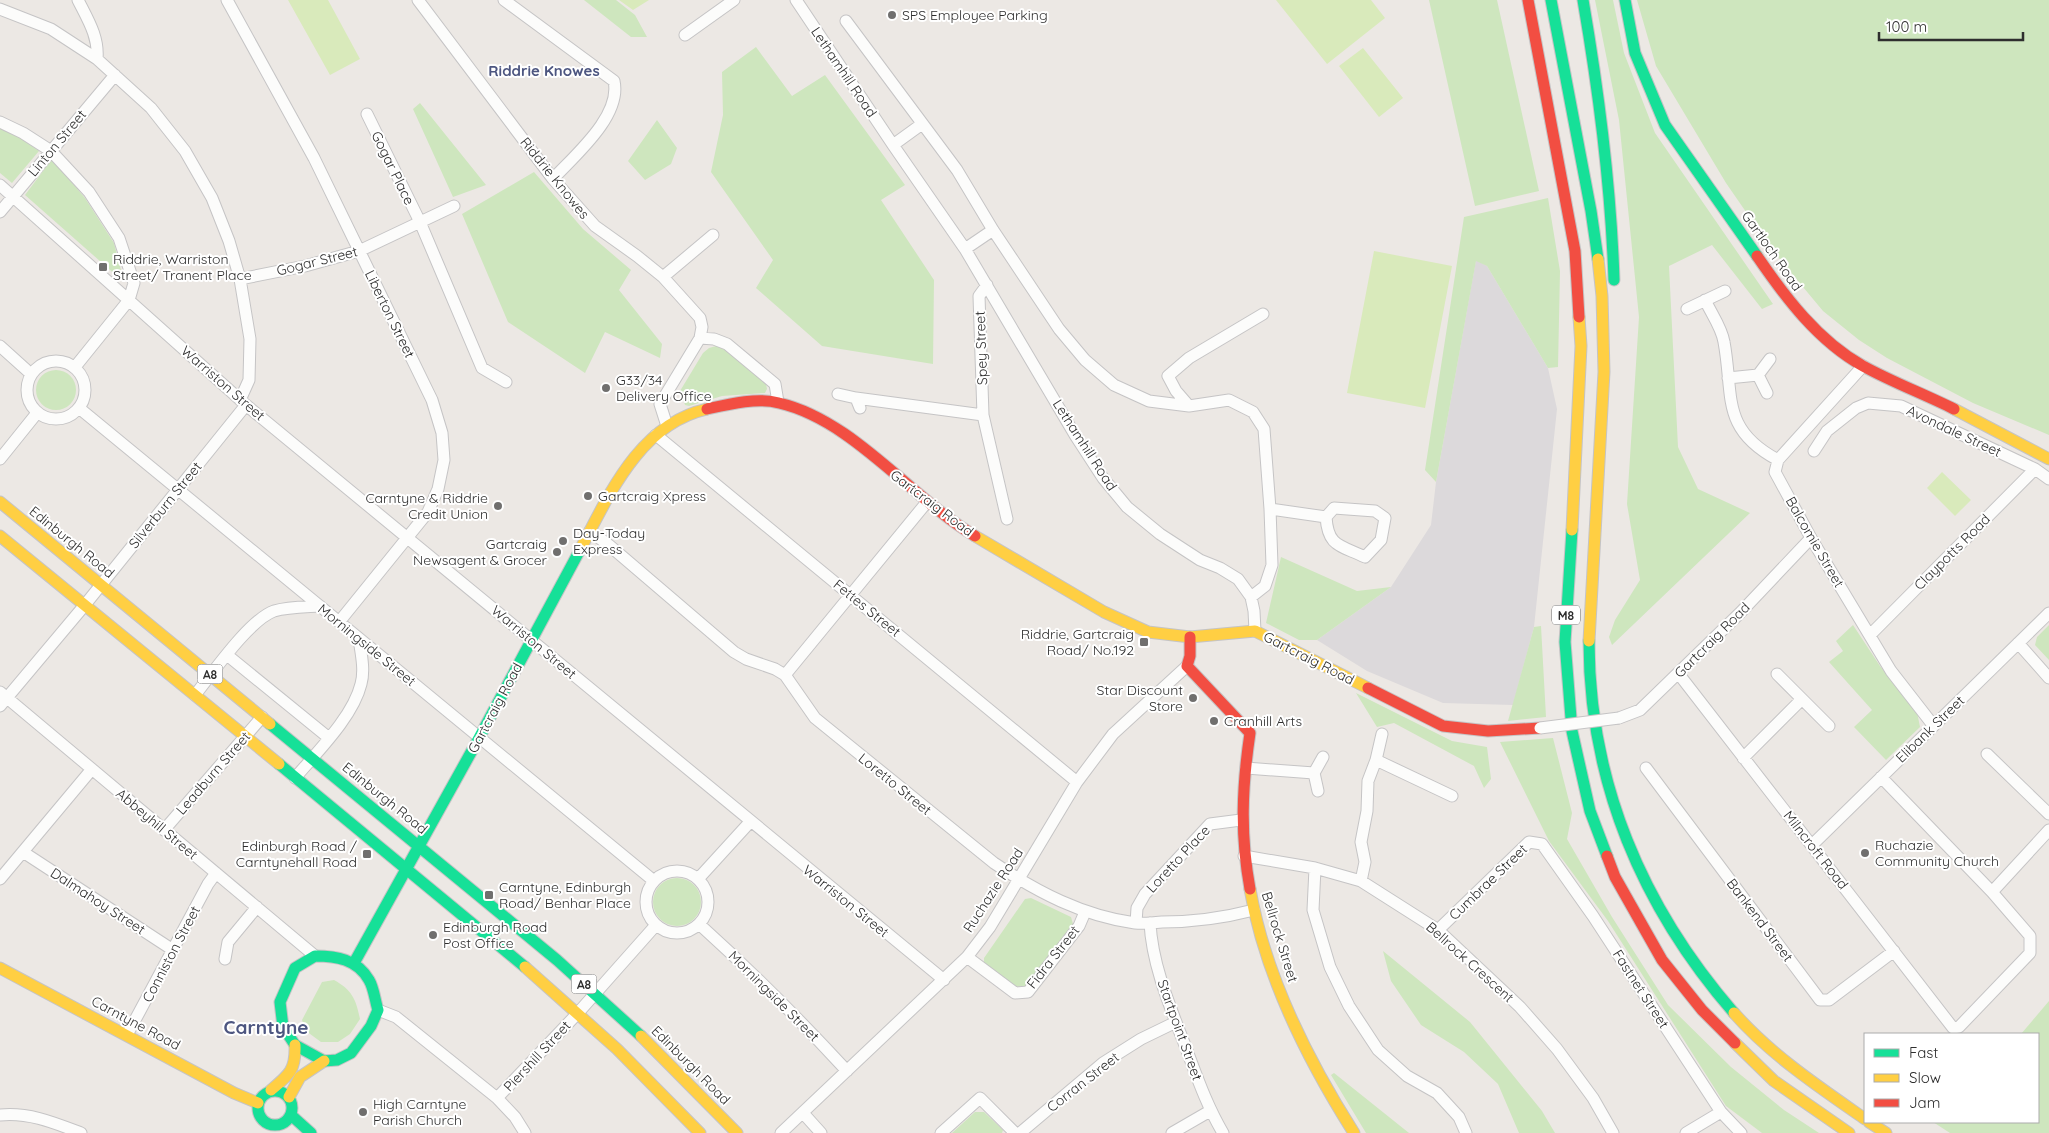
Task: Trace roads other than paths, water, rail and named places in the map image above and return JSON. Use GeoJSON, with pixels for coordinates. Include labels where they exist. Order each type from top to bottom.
{"type":"FeatureCollection","features":[{"type":"Feature","properties":{"kind":"main road"},"geometry":{"type":"LineString","coordinates":[[1522,0],[1536,50]]}},
{"type":"Feature","properties":{"kind":"main road","name":"M8"},"geometry":{"type":"LineString","coordinates":[[1528,0],[1536,50],[1564,180],[1575,251],[1581,346],[1576,468],[1565,642],[1572,731],[1590,812],[1615,876],[1662,960],[1702,1010],[1774,1081],[1849,1133]]}},
{"type":"Feature","properties":{"kind":"main road","name":"M8"},"geometry":{"type":"LineString","coordinates":[[1551,0],[1584,165],[1599,257],[1604,337],[1604,414],[1594,530],[1589,652],[1594,726],[1605,784],[1627,846],[1658,910],[1701,972],[1740,1020],[1799,1073],[1864,1118]]}},
{"type":"Feature","properties":{"kind":"main road"},"geometry":{"type":"LineString","coordinates":[[1583,0],[1605,138],[1613,244],[1614,291]]}},
{"type":"Feature","properties":{"kind":"main road","name":"Gartloch Road"},"geometry":{"type":"LineString","coordinates":[[1625,0],[1635,53],[1665,125],[1785,298],[1836,348],[1864,366],[1952,408],[2049,459]]}},
{"type":"Feature","properties":{"kind":"main road"},"geometry":{"type":"LineString","coordinates":[[1604,414],[1615,338]]}},
{"type":"Feature","properties":{"kind":"main road","name":"Gartcraig Road"},"geometry":{"type":"LineString","coordinates":[[354,963],[420,846],[628,462],[671,423],[697,411],[737,402],[773,402],[807,412],[844,434],[927,502],[966,531],[1104,612],[1148,632],[1190,637],[1255,631],[1443,726],[1488,731],[1540,728]]}},
{"type":"Feature","properties":{"kind":"main road","name":"Edinburgh Road"},"geometry":{"type":"LineString","coordinates":[[0,502],[420,846],[595,993],[666,1060],[737,1133]]}},
{"type":"Feature","properties":{"kind":"main road","name":"A8"},"geometry":{"type":"LineString","coordinates":[[0,536],[407,868],[617,1049],[700,1133]]}},
{"type":"Feature","properties":{"kind":"main road"},"geometry":{"type":"LineString","coordinates":[[1187,666],[1190,656],[1190,637]]}},
{"type":"Feature","properties":{"kind":"main road","name":"Bellrock Street"},"geometry":{"type":"LineString","coordinates":[[1187,666],[1250,733],[1242,820],[1244,856],[1254,910],[1268,956],[1290,1013],[1316,1069],[1354,1133]]}},
{"type":"Feature","properties":{"kind":"main road"},"geometry":{"type":"LineString","coordinates":[[271,1090],[278,1090],[289,1097],[292,1107],[291,1115],[285,1122],[268,1129],[261,1118],[258,1103],[262,1095],[271,1090],[294,1068],[296,1061],[295,1046],[284,1027],[280,1002],[295,968],[315,956],[334,956],[354,963],[369,980],[378,1010],[372,1026],[351,1053],[337,1060],[324,1061],[300,1077],[289,1097]]}},
{"type":"Feature","properties":{"kind":"main road","name":"Carntyne Road"},"geometry":{"type":"LineString","coordinates":[[0,968],[234,1093],[258,1103]]}},
{"type":"Feature","properties":{"kind":"main road"},"geometry":{"type":"LineString","coordinates":[[295,1046],[324,1061]]}},
{"type":"Feature","properties":{"kind":"main road"},"geometry":{"type":"LineString","coordinates":[[291,1115],[311,1133]]}},
{"type":"Feature","properties":{"kind":"main road"},"geometry":{"type":"LineString","coordinates":[[1871,1123],[1886,1133]]}},
{"type":"Feature","properties":{"kind":"street"},"geometry":{"type":"LineString","coordinates":[[78,0],[94,31],[98,47],[97,60]]}},
{"type":"Feature","properties":{"kind":"street","name":"Liberton Street"},"geometry":{"type":"LineString","coordinates":[[227,0],[314,158],[432,400],[442,433],[444,460],[438,489],[428,512],[338,622]]}},
{"type":"Feature","properties":{"kind":"street"},"geometry":{"type":"LineString","coordinates":[[504,0],[614,81],[616,89],[608,116],[598,130],[553,179]]}},
{"type":"Feature","properties":{"kind":"street"},"geometry":{"type":"LineString","coordinates":[[685,35],[734,0]]}},
{"type":"Feature","properties":{"kind":"street","name":"Lethamhill Road"},"geometry":{"type":"LineString","coordinates":[[796,0],[892,145],[965,249],[1102,478],[1121,500],[1160,534],[1200,560],[1220,568],[1238,579],[1251,597]]}},
{"type":"Feature","properties":{"kind":"street","name":"Riddrie Knowes"},"geometry":{"type":"LineString","coordinates":[[422,1],[553,179],[595,226],[663,277],[700,318],[702,328],[700,338]]}},
{"type":"Feature","properties":{"kind":"street","name":"Silverburn Street"},"geometry":{"type":"LineString","coordinates":[[0,9],[51,29],[97,60],[151,108],[185,152],[212,198],[229,241],[240,279],[250,339],[248,380],[243,402],[178,489],[84,606],[2,699]]}},
{"type":"Feature","properties":{"kind":"street"},"geometry":{"type":"LineString","coordinates":[[846,21],[957,170],[993,230],[1060,329],[1085,360],[1114,385],[1149,401],[1189,406],[1229,400],[1253,412],[1264,429],[1272,565],[1265,586],[1251,597],[1255,631]]}},
{"type":"Feature","properties":{"kind":"street","name":"Linton Street"},"geometry":{"type":"LineString","coordinates":[[0,212],[115,75]]}},
{"type":"Feature","properties":{"kind":"street","name":"Gogar Place"},"geometry":{"type":"LineString","coordinates":[[367,114],[420,222]]}},
{"type":"Feature","properties":{"kind":"street"},"geometry":{"type":"LineString","coordinates":[[0,122],[23,133],[51,151],[89,192],[119,238],[134,283],[128,300],[75,367]]}},
{"type":"Feature","properties":{"kind":"street"},"geometry":{"type":"LineString","coordinates":[[892,145],[922,124]]}},
{"type":"Feature","properties":{"kind":"street","name":"Warriston Street"},"geometry":{"type":"LineString","coordinates":[[0,185],[243,402],[750,822],[944,980]]}},
{"type":"Feature","properties":{"kind":"street","name":"Gogar Street"},"geometry":{"type":"LineString","coordinates":[[240,279],[305,266],[359,251],[454,206]]}},
{"type":"Feature","properties":{"kind":"street"},"geometry":{"type":"LineString","coordinates":[[420,222],[482,368],[506,382]]}},
{"type":"Feature","properties":{"kind":"street"},"geometry":{"type":"LineString","coordinates":[[965,249],[993,230]]}},
{"type":"Feature","properties":{"kind":"street"},"geometry":{"type":"LineString","coordinates":[[663,277],[712,235]]}},
{"type":"Feature","properties":{"kind":"street","name":"Spey Street"},"geometry":{"type":"LineString","coordinates":[[987,285],[979,296],[983,414],[1007,519]]}},
{"type":"Feature","properties":{"kind":"street"},"geometry":{"type":"LineString","coordinates":[[1687,309],[1725,291]]}},
{"type":"Feature","properties":{"kind":"street"},"geometry":{"type":"LineString","coordinates":[[1706,300],[1724,340],[1732,408],[1742,430],[1760,450],[1778,460],[1864,366]]}},
{"type":"Feature","properties":{"kind":"street"},"geometry":{"type":"LineString","coordinates":[[1189,406],[1176,391],[1168,376],[1189,358],[1263,314]]}},
{"type":"Feature","properties":{"kind":"street"},"geometry":{"type":"LineString","coordinates":[[671,423],[660,404],[700,338],[714,339],[727,344],[771,380],[773,402]]}},
{"type":"Feature","properties":{"kind":"street"},"geometry":{"type":"LineString","coordinates":[[0,346],[31,374]]}},
{"type":"Feature","properties":{"kind":"street"},"geometry":{"type":"LineString","coordinates":[[1728,378],[1758,375],[1770,359]]}},
{"type":"Feature","properties":{"kind":"street"},"geometry":{"type":"LineString","coordinates":[[56,360],[66,362],[75,367],[81,374],[86,391],[80,408],[64,418],[46,418],[37,413],[28,399],[26,390],[31,374],[38,366],[56,360]]}},
{"type":"Feature","properties":{"kind":"street"},"geometry":{"type":"LineString","coordinates":[[1758,375],[1767,393]]}},
{"type":"Feature","properties":{"kind":"street"},"geometry":{"type":"LineString","coordinates":[[838,394],[858,403],[983,414]]}},
{"type":"Feature","properties":{"kind":"street","name":"Avondale Street"},"geometry":{"type":"LineString","coordinates":[[1814,451],[1827,431],[1856,408],[1868,402],[1893,404],[1901,406],[2034,469],[2049,479]]}},
{"type":"Feature","properties":{"kind":"street","name":"Morningside Street"},"geometry":{"type":"LineString","coordinates":[[80,408],[654,881]]}},
{"type":"Feature","properties":{"kind":"street"},"geometry":{"type":"LineString","coordinates":[[0,459],[37,413]]}},
{"type":"Feature","properties":{"kind":"street"},"geometry":{"type":"LineString","coordinates":[[1815,419],[1827,431]]}},
{"type":"Feature","properties":{"kind":"street","name":"Fettes Street"},"geometry":{"type":"LineString","coordinates":[[656,435],[1077,782]]}},
{"type":"Feature","properties":{"kind":"street","name":"Balcomie Street"},"geometry":{"type":"LineString","coordinates":[[1778,460],[1776,472],[1811,538],[1891,671],[1933,726]]}},
{"type":"Feature","properties":{"kind":"street","name":"Claypotts Road"},"geometry":{"type":"LineString","coordinates":[[1870,635],[2034,469]]}},
{"type":"Feature","properties":{"kind":"street"},"geometry":{"type":"LineString","coordinates":[[590,531],[734,652],[785,675],[927,502]]}},
{"type":"Feature","properties":{"kind":"street"},"geometry":{"type":"LineString","coordinates":[[1334,508],[1375,511],[1385,518],[1381,540],[1365,557],[1331,541],[1327,532],[1326,517],[1334,508]]}},
{"type":"Feature","properties":{"kind":"street"},"geometry":{"type":"LineString","coordinates":[[1270,509],[1326,517]]}},
{"type":"Feature","properties":{"kind":"street","name":"Gartcraig Road"},"geometry":{"type":"LineString","coordinates":[[1540,728],[1619,718],[1640,710],[1678,674],[1811,538]]}},
{"type":"Feature","properties":{"kind":"street"},"geometry":{"type":"LineString","coordinates":[[195,695],[253,624],[273,612],[297,607],[320,606]]}},
{"type":"Feature","properties":{"kind":"street","name":"Elibank Street"},"geometry":{"type":"LineString","coordinates":[[1812,844],[2049,613]]}},
{"type":"Feature","properties":{"kind":"street"},"geometry":{"type":"LineString","coordinates":[[295,778],[329,738],[356,698],[362,684],[359,638]]}},
{"type":"Feature","properties":{"kind":"street"},"geometry":{"type":"LineString","coordinates":[[2018,643],[2049,678]]}},
{"type":"Feature","properties":{"kind":"street"},"geometry":{"type":"LineString","coordinates":[[228,655],[329,738]]}},
{"type":"Feature","properties":{"kind":"street","name":"Ruchazie Road"},"geometry":{"type":"LineString","coordinates":[[781,1133],[967,957],[990,927],[1077,782],[1112,734],[1187,666]]}},
{"type":"Feature","properties":{"kind":"street","name":"Milncroft Road"},"geometry":{"type":"LineString","coordinates":[[1678,674],[1812,844],[1952,1028],[1959,1027],[2030,953],[2030,936],[1992,892]]}},
{"type":"Feature","properties":{"kind":"street"},"geometry":{"type":"LineString","coordinates":[[1777,674],[1829,726]]}},
{"type":"Feature","properties":{"kind":"street","name":"Loretto Street"},"geometry":{"type":"LineString","coordinates":[[785,675],[815,718],[994,864],[1019,880],[1085,912],[1136,923],[1190,922],[1254,910]]}},
{"type":"Feature","properties":{"kind":"street","name":"Abbeyhill Street"},"geometry":{"type":"LineString","coordinates":[[2,699],[92,769],[315,956]]}},
{"type":"Feature","properties":{"kind":"street"},"geometry":{"type":"LineString","coordinates":[[1743,758],[1802,699]]}},
{"type":"Feature","properties":{"kind":"street","name":"Leadburn Street"},"geometry":{"type":"LineString","coordinates":[[164,830],[262,717]]}},
{"type":"Feature","properties":{"kind":"street"},"geometry":{"type":"LineString","coordinates":[[1361,881],[1365,862],[1361,842],[1367,811],[1368,781],[1376,760],[1382,734]]}},
{"type":"Feature","properties":{"kind":"street"},"geometry":{"type":"LineString","coordinates":[[1986,754],[2049,814]]}},
{"type":"Feature","properties":{"kind":"street"},"geometry":{"type":"LineString","coordinates":[[1318,791],[1314,773],[1323,757]]}},
{"type":"Feature","properties":{"kind":"street"},"geometry":{"type":"LineString","coordinates":[[1376,760],[1452,796]]}},
{"type":"Feature","properties":{"kind":"street"},"geometry":{"type":"LineString","coordinates":[[1246,768],[1314,773]]}},
{"type":"Feature","properties":{"kind":"street","name":"Bankend Street"},"geometry":{"type":"LineString","coordinates":[[1646,768],[1820,1000],[1829,1000],[1894,951]]}},
{"type":"Feature","properties":{"kind":"street"},"geometry":{"type":"LineString","coordinates":[[0,879],[92,769]]}},
{"type":"Feature","properties":{"kind":"street"},"geometry":{"type":"LineString","coordinates":[[1881,777],[1992,892],[2049,830]]}},
{"type":"Feature","properties":{"kind":"street","name":"Loretto Place"},"geometry":{"type":"LineString","coordinates":[[1136,923],[1138,908],[1144,894],[1210,824],[1242,820]]}},
{"type":"Feature","properties":{"kind":"street"},"geometry":{"type":"LineString","coordinates":[[698,879],[750,822]]}},
{"type":"Feature","properties":{"kind":"street","name":"Cumbrae Street"},"geometry":{"type":"LineString","coordinates":[[1438,930],[1529,842],[1542,844]]}},
{"type":"Feature","properties":{"kind":"street","name":"Fastnet Street"},"geometry":{"type":"LineString","coordinates":[[1542,844],[1593,916],[1721,1112],[1741,1133]]}},
{"type":"Feature","properties":{"kind":"street","name":"Dalmahoy Street"},"geometry":{"type":"LineString","coordinates":[[23,852],[173,950]]}},
{"type":"Feature","properties":{"kind":"street","name":"Bellrock Crescent"},"geometry":{"type":"LineString","coordinates":[[1244,856],[1315,868],[1361,881],[1438,930],[1520,1007],[1551,1042],[1593,1098],[1613,1133]]}},
{"type":"Feature","properties":{"kind":"street"},"geometry":{"type":"LineString","coordinates":[[1315,868],[1313,910],[1330,967],[1349,1006],[1378,1050],[1407,1076],[1437,1093],[1458,1117],[1466,1133]]}},
{"type":"Feature","properties":{"kind":"street"},"geometry":{"type":"LineString","coordinates":[[680,871],[698,879],[704,887],[708,906],[699,924],[682,933],[673,933],[656,925],[650,918],[646,908],[646,899],[654,881],[662,875],[680,871]]}},
{"type":"Feature","properties":{"kind":"street","name":"Conniston Street"},"geometry":{"type":"LineString","coordinates":[[127,1035],[208,884],[216,873]]}},
{"type":"Feature","properties":{"kind":"street"},"geometry":{"type":"LineString","coordinates":[[225,959],[228,942],[257,907]]}},
{"type":"Feature","properties":{"kind":"street","name":"Fidra Street"},"geometry":{"type":"LineString","coordinates":[[967,957],[1015,994],[1028,992],[1079,926],[1085,912]]}},
{"type":"Feature","properties":{"kind":"street","name":"Startpoint Street"},"geometry":{"type":"LineString","coordinates":[[1150,923],[1157,965],[1176,1022],[1210,1111],[1223,1133]]}},
{"type":"Feature","properties":{"kind":"street","name":"Morningside Street"},"geometry":{"type":"LineString","coordinates":[[699,924],[791,1011],[847,1071]]}},
{"type":"Feature","properties":{"kind":"street","name":"Piershill Street"},"geometry":{"type":"LineString","coordinates":[[498,1098],[577,1014],[656,925]]}},
{"type":"Feature","properties":{"kind":"street"},"geometry":{"type":"LineString","coordinates":[[378,1010],[396,1017],[498,1098],[525,1133]]}},
{"type":"Feature","properties":{"kind":"street","name":"Corran Street"},"geometry":{"type":"LineString","coordinates":[[1020,1133],[1103,1063],[1141,1039],[1176,1022]]}},
{"type":"Feature","properties":{"kind":"street"},"geometry":{"type":"LineString","coordinates":[[941,1133],[980,1098],[1015,1133]]}},
{"type":"Feature","properties":{"kind":"street"},"geometry":{"type":"LineString","coordinates":[[1172,1133],[1210,1111]]}},
{"type":"Feature","properties":{"kind":"street"},"geometry":{"type":"LineString","coordinates":[[1686,1133],[1721,1112]]}},
{"type":"Feature","properties":{"kind":"street"},"geometry":{"type":"LineString","coordinates":[[803,1113],[821,1133]]}},
{"type":"Feature","properties":{"kind":"street"},"geometry":{"type":"LineString","coordinates":[[0,1115],[8,1114],[44,1119],[81,1133]]}},
{"type":"Feature","properties":{"kind":"place","name":"SPS Employee Parking"},"geometry":{"type":"Point","coordinates":[892,15]}},
{"type":"Feature","properties":{"kind":"place","name":"Riddrie, Warriston Street/ Tranent Place"},"geometry":{"type":"Point","coordinates":[103,267]}},
{"type":"Feature","properties":{"kind":"place","name":"G33/34 Delivery Office"},"geometry":{"type":"Point","coordinates":[606,388]}},
{"type":"Feature","properties":{"kind":"place","name":"Gartcraig Xpress"},"geometry":{"type":"Point","coordinates":[588,496]}},
{"type":"Feature","properties":{"kind":"place","name":"Carntyne & Riddrie Credit Union"},"geometry":{"type":"Point","coordinates":[498,506]}},
{"type":"Feature","properties":{"kind":"place","name":"Day-Today Express"},"geometry":{"type":"Point","coordinates":[563,541]}},
{"type":"Feature","properties":{"kind":"place","name":"Gartcraig Newsagent & Grocer"},"geometry":{"type":"Point","coordinates":[557,552]}},
{"type":"Feature","properties":{"kind":"place","name":"Riddrie, Gartcraig Road/ No.192"},"geometry":{"type":"Point","coordinates":[1144,642]}},
{"type":"Feature","properties":{"kind":"place","name":"Star Discount Store"},"geometry":{"type":"Point","coordinates":[1193,698]}},
{"type":"Feature","properties":{"kind":"place","name":"Cranhill Arts"},"geometry":{"type":"Point","coordinates":[1214,721]}},
{"type":"Feature","properties":{"kind":"place","name":"Ruchazie Community Church"},"geometry":{"type":"Point","coordinates":[1865,853]}},
{"type":"Feature","properties":{"kind":"place","name":"Edinburgh Road / Carntynehall Road"},"geometry":{"type":"Point","coordinates":[367,854]}},
{"type":"Feature","properties":{"kind":"place","name":"Carntyne, Edinburgh Road/ Benhar Place"},"geometry":{"type":"Point","coordinates":[489,895]}},
{"type":"Feature","properties":{"kind":"place","name":"Edinburgh Road Post Office"},"geometry":{"type":"Point","coordinates":[433,935]}},
{"type":"Feature","properties":{"kind":"place","name":"High Carntyne Parish Church"},"geometry":{"type":"Point","coordinates":[363,1112]}},
{"type":"Feature","properties":{"kind":"district","name":"Riddrie Knowes"},"geometry":{"type":"Point","coordinates":[544,70]}},
{"type":"Feature","properties":{"kind":"district","name":"Carntyne"},"geometry":{"type":"Point","coordinates":[266,1027]}}]}
